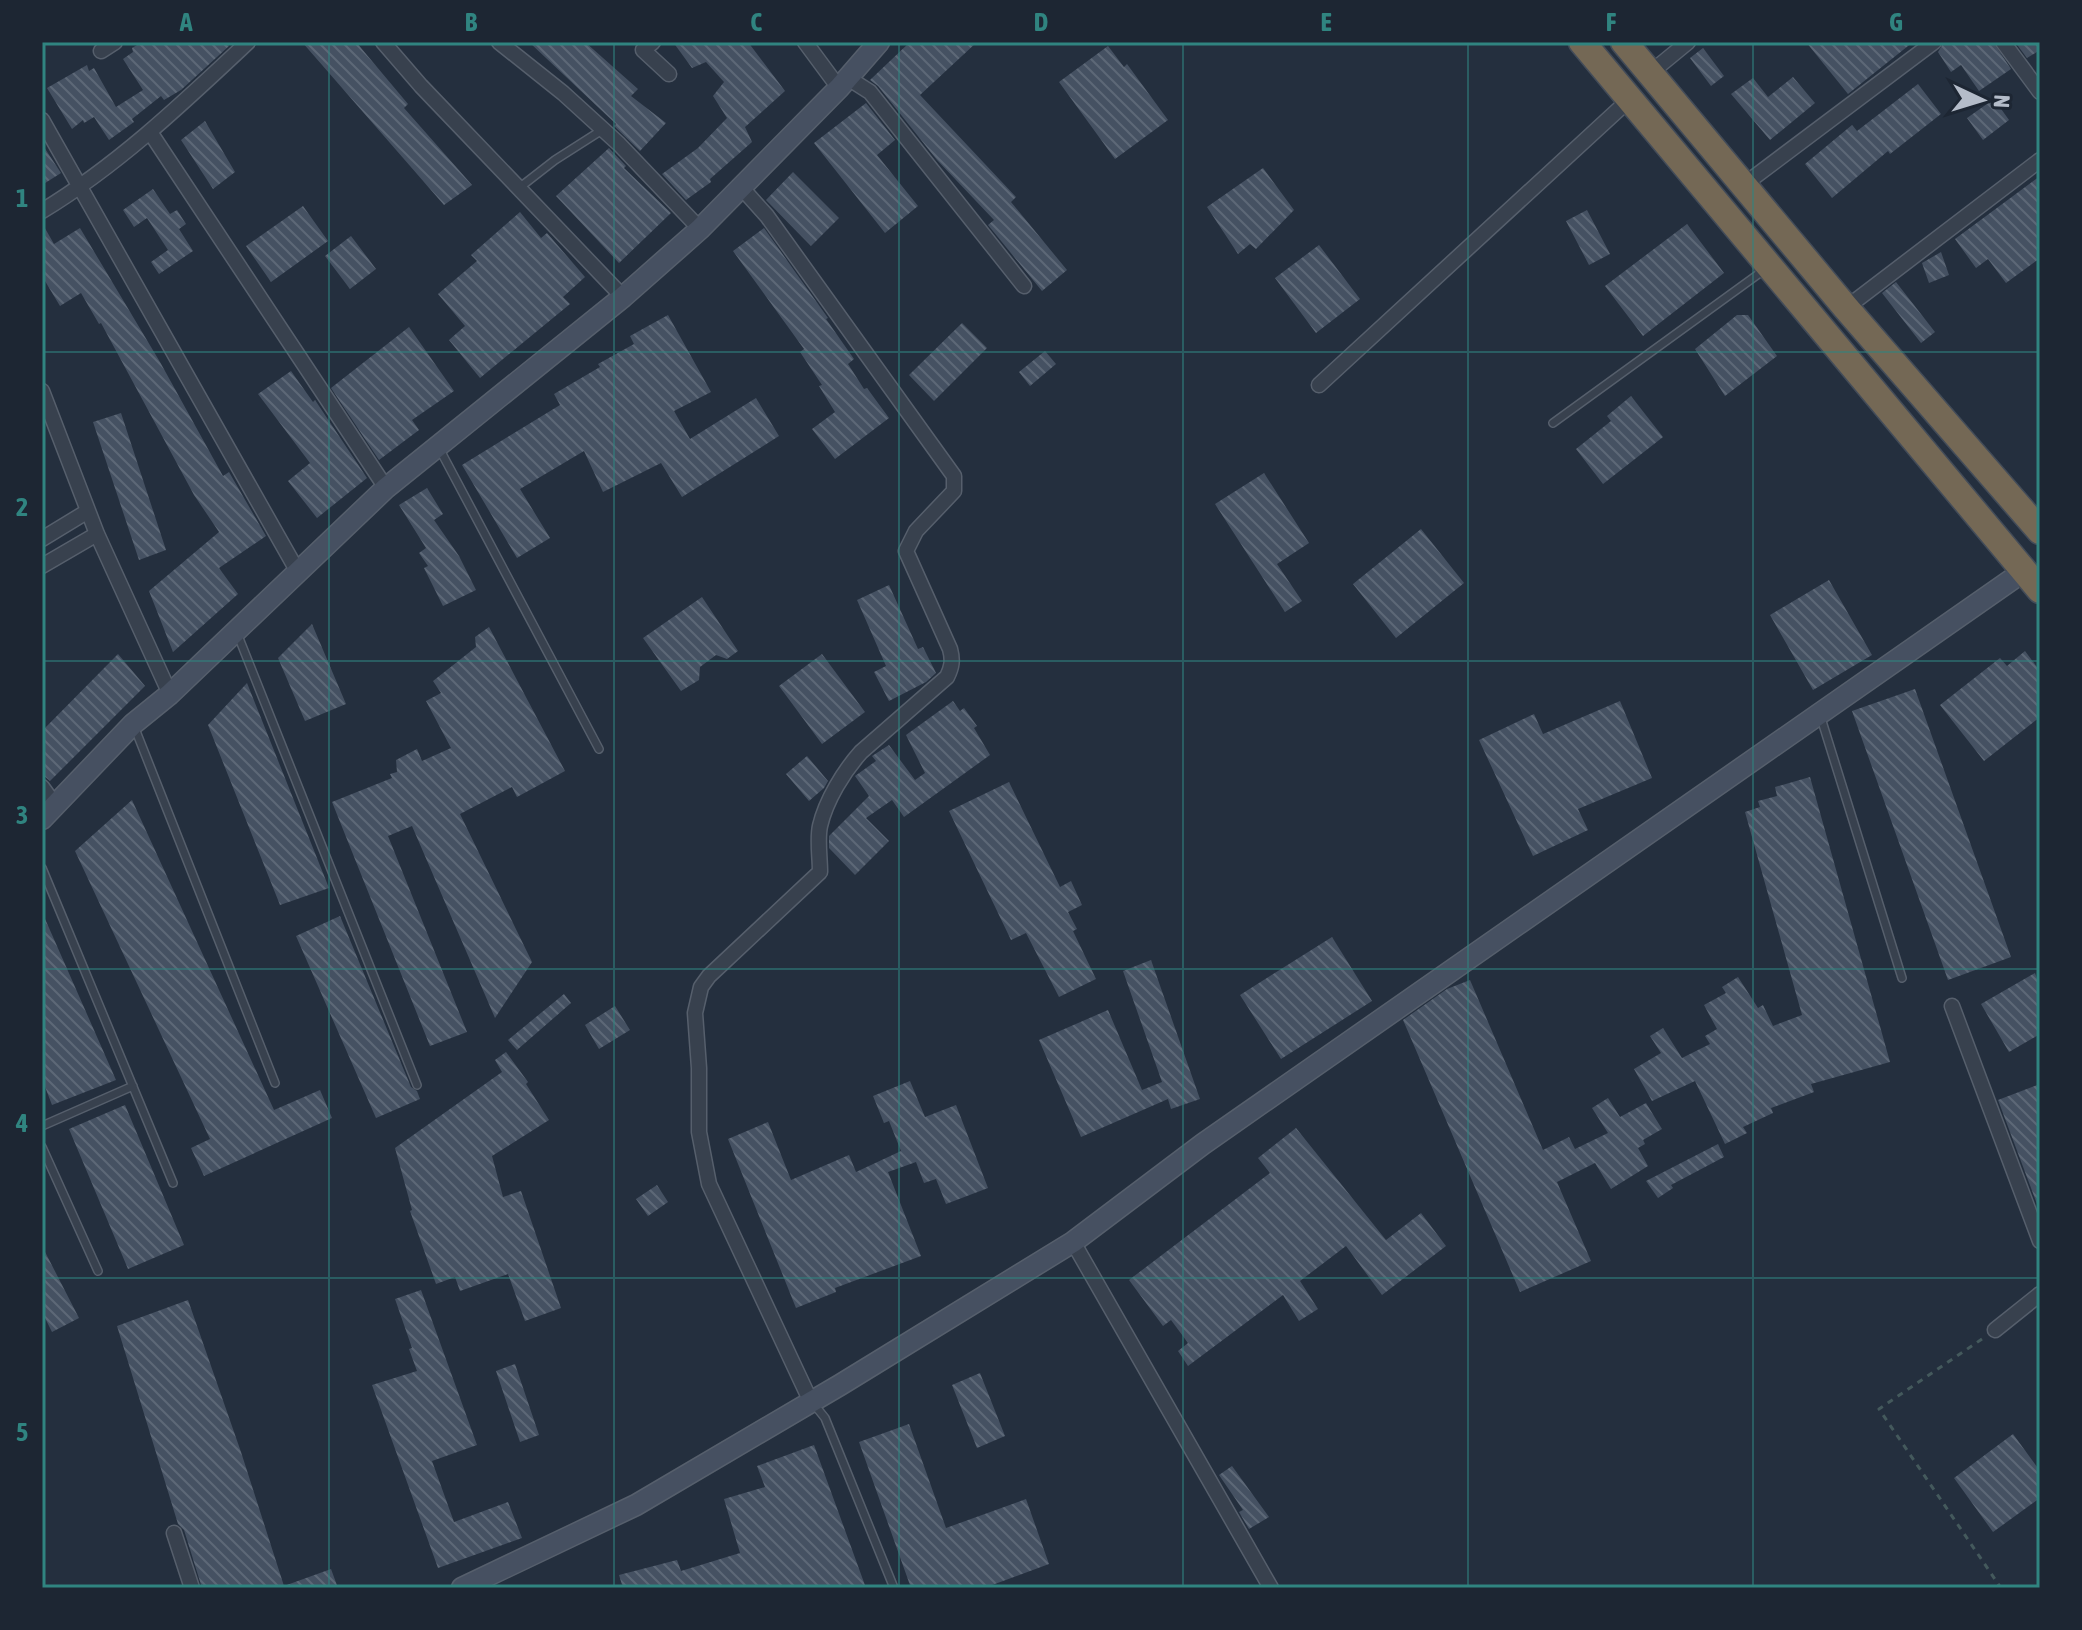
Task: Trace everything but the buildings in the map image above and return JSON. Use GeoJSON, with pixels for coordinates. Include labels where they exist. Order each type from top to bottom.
{"type":"FeatureCollection","features":[{"type":"Feature","properties":{"kind":"highway"},"geometry":{"type":"LineString","coordinates":[[1582,42],[2032,580]]}},
{"type":"Feature","properties":{"kind":"highway"},"geometry":{"type":"LineString","coordinates":[[1624,42],[1846,308],[2040,531]]}},
{"type":"Feature","properties":{"kind":"street"},"geometry":{"type":"LineString","coordinates":[[101,51],[115,42]]}},
{"type":"Feature","properties":{"kind":"street"},"geometry":{"type":"LineString","coordinates":[[42,211],[82,187],[150,132],[248,42]]}},
{"type":"Feature","properties":{"kind":"street"},"geometry":{"type":"LineString","coordinates":[[383,42],[623,297]]}},
{"type":"Feature","properties":{"kind":"street"},"geometry":{"type":"LineString","coordinates":[[499,42],[563,93],[603,130],[700,229]]}},
{"type":"Feature","properties":{"kind":"street"},"geometry":{"type":"LineString","coordinates":[[653,42],[643,50],[669,74]]}},
{"type":"Feature","properties":{"kind":"street"},"geometry":{"type":"LineString","coordinates":[[805,42],[844,83],[870,92],[1024,286]]}},
{"type":"Feature","properties":{"kind":"street"},"geometry":{"type":"LineString","coordinates":[[48,812],[133,724],[170,694],[386,488],[623,297],[700,229],[844,83],[879,42]]}},
{"type":"Feature","properties":{"kind":"street"},"geometry":{"type":"LineString","coordinates":[[1649,74],[1688,42]]}},
{"type":"Feature","properties":{"kind":"street"},"geometry":{"type":"LineString","coordinates":[[1745,184],[1934,42]]}},
{"type":"Feature","properties":{"kind":"street"},"geometry":{"type":"LineString","coordinates":[[2003,42],[2040,92]]}},
{"type":"Feature","properties":{"kind":"street"},"geometry":{"type":"LineString","coordinates":[[1319,385],[1631,98]]}},
{"type":"Feature","properties":{"kind":"street"},"geometry":{"type":"LineString","coordinates":[[42,120],[298,572]]}},
{"type":"Feature","properties":{"kind":"street"},"geometry":{"type":"LineString","coordinates":[[150,132],[386,488]]}},
{"type":"Feature","properties":{"kind":"street"},"geometry":{"type":"LineString","coordinates":[[1846,308],[2040,160]]}},
{"type":"Feature","properties":{"kind":"street"},"geometry":{"type":"LineString","coordinates":[[741,187],[767,216],[954,476],[955,484],[954,491],[910,538],[906,551],[950,649],[951,670],[848,766],[838,780],[820,826],[820,872],[709,976],[697,1000],[699,1132],[709,1184],[811,1402]]}},
{"type":"Feature","properties":{"kind":"street"},"geometry":{"type":"LineString","coordinates":[[42,391],[97,534],[170,694]]}},
{"type":"Feature","properties":{"kind":"street"},"geometry":{"type":"LineString","coordinates":[[42,539],[88,511]]}},
{"type":"Feature","properties":{"kind":"street"},"geometry":{"type":"LineString","coordinates":[[42,566],[97,534]]}},
{"type":"Feature","properties":{"kind":"street"},"geometry":{"type":"LineString","coordinates":[[462,1588],[636,1505],[1073,1242],[1203,1144],[1820,712],[2032,580]]}},
{"type":"Feature","properties":{"kind":"street"},"geometry":{"type":"LineString","coordinates":[[42,787],[48,812]]}},
{"type":"Feature","properties":{"kind":"street"},"geometry":{"type":"LineString","coordinates":[[1952,1006],[2040,1241]]}},
{"type":"Feature","properties":{"kind":"street"},"geometry":{"type":"LineString","coordinates":[[1073,1242],[1271,1588]]}},
{"type":"Feature","properties":{"kind":"street"},"geometry":{"type":"LineString","coordinates":[[1995,1330],[2040,1294]]}},
{"type":"Feature","properties":{"kind":"street"},"geometry":{"type":"LineString","coordinates":[[174,1533],[192,1588]]}},
{"type":"Feature","properties":{"kind":"lane"},"geometry":{"type":"LineString","coordinates":[[519,188],[555,160],[603,130]]}},
{"type":"Feature","properties":{"kind":"lane"},"geometry":{"type":"LineString","coordinates":[[1553,423],[1769,266]]}},
{"type":"Feature","properties":{"kind":"lane"},"geometry":{"type":"LineString","coordinates":[[438,446],[599,749]]}},
{"type":"Feature","properties":{"kind":"lane"},"geometry":{"type":"LineString","coordinates":[[236,631],[417,1085]]}},
{"type":"Feature","properties":{"kind":"lane"},"geometry":{"type":"LineString","coordinates":[[1820,712],[1902,978]]}},
{"type":"Feature","properties":{"kind":"lane"},"geometry":{"type":"LineString","coordinates":[[133,724],[275,1083]]}},
{"type":"Feature","properties":{"kind":"lane"},"geometry":{"type":"LineString","coordinates":[[42,868],[173,1183]]}},
{"type":"Feature","properties":{"kind":"lane"},"geometry":{"type":"LineString","coordinates":[[42,1126],[133,1086]]}},
{"type":"Feature","properties":{"kind":"lane"},"geometry":{"type":"LineString","coordinates":[[42,1147],[98,1271]]}},
{"type":"Feature","properties":{"kind":"lane"},"geometry":{"type":"LineString","coordinates":[[811,1402],[825,1418],[894,1588]]}},
{"type":"Feature","properties":{"kind":"path"},"geometry":{"type":"LineString","coordinates":[[1995,1330],[1879,1409],[2001,1588]]}}]}
